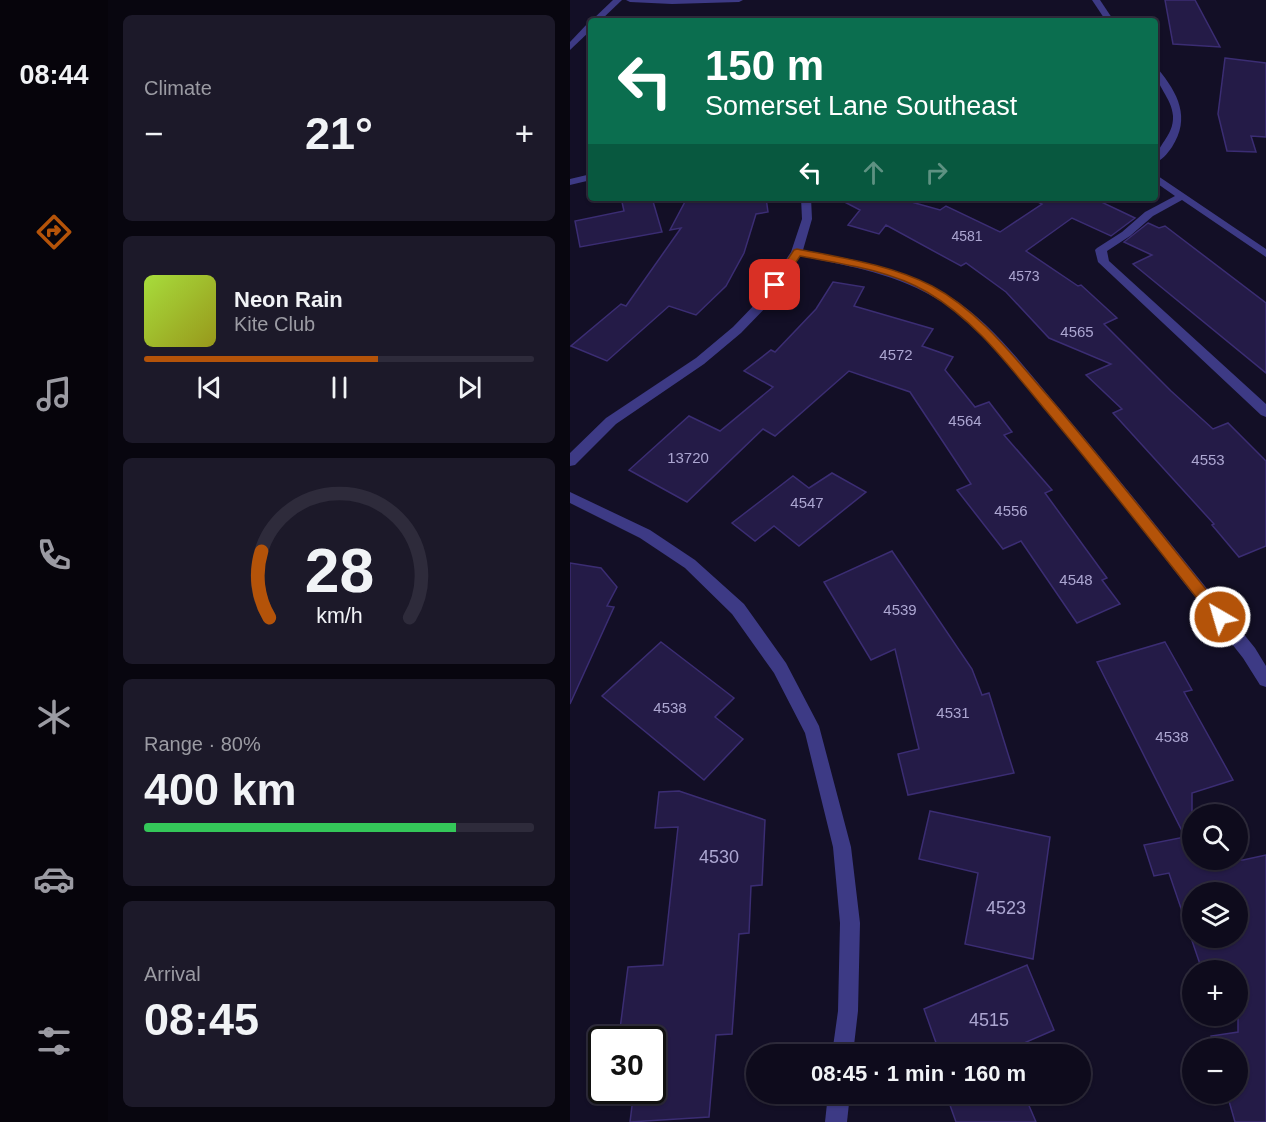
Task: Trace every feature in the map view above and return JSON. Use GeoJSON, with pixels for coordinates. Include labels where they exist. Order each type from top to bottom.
{"type":"FeatureCollection","features":[{"type":"Feature","properties":{"kind":"street"},"geometry":{"type":"LineString","coordinates":[[598,18],[618,0]]}},
{"type":"Feature","properties":{"kind":"street"},"geometry":{"type":"LineString","coordinates":[[630,0],[672,2],[739,0]]}},
{"type":"Feature","properties":{"kind":"street"},"geometry":{"type":"LineString","coordinates":[[1096,0],[1108,18]]}},
{"type":"Feature","properties":{"kind":"street"},"geometry":{"type":"LineString","coordinates":[[570,46],[588,27]]}},
{"type":"Feature","properties":{"kind":"street"},"geometry":{"type":"LineString","coordinates":[[1158,75],[1176,101],[1179,120],[1175,136],[1165,152],[1158,158]]}},
{"type":"Feature","properties":{"kind":"street"},"geometry":{"type":"LineString","coordinates":[[570,182],[588,178]]}},
{"type":"Feature","properties":{"kind":"street"},"geometry":{"type":"LineString","coordinates":[[1158,179],[1266,254]]}},
{"type":"Feature","properties":{"kind":"street"},"geometry":{"type":"LineString","coordinates":[[1182,196],[1149,214],[1126,234],[1101,250],[1104,262],[1266,412]]}},
{"type":"Feature","properties":{"kind":"street"},"geometry":{"type":"LineString","coordinates":[[570,461],[612,421],[700,361],[737,330],[764,302],[797,252],[807,219],[806,201]]}},
{"type":"Feature","properties":{"kind":"street"},"geometry":{"type":"LineString","coordinates":[[797,252],[855,263],[899,276],[929,289],[964,312],[999,347],[1090,454],[1248,653],[1266,680]]}},
{"type":"Feature","properties":{"kind":"street"},"geometry":{"type":"LineString","coordinates":[[570,497],[654,540],[690,564],[738,609],[780,668],[813,732],[842,847],[850,923],[848,1011],[844,1044]]}},
{"type":"Feature","properties":{"kind":"street"},"geometry":{"type":"LineString","coordinates":[[836,1122],[838,1104]]}},
{"type":"Feature","properties":{"kind":"building"},"geometry":{"type":"Polygon","coordinates":[[[1165,0],[1195,0],[1220,47],[1173,44],[1165,0]]]}},
{"type":"Feature","properties":{"kind":"building"},"geometry":{"type":"Polygon","coordinates":[[[1225,58],[1266,63],[1266,137],[1251,136],[1256,152],[1227,151],[1218,114],[1225,58]]]}},
{"type":"Feature","properties":{"kind":"building"},"geometry":{"type":"Polygon","coordinates":[[[653,201],[662,232],[580,247],[575,221],[624,211],[622,202],[653,201]]]}},
{"type":"Feature","properties":{"kind":"building"},"geometry":{"type":"Polygon","coordinates":[[[685,201],[766,201],[768,212],[756,214],[744,253],[726,286],[696,315],[669,306],[607,361],[571,346],[621,304],[626,306],[681,228],[670,230],[685,201]]]}},
{"type":"Feature","properties":{"kind":"building"},"geometry":{"type":"Polygon","coordinates":[[[843,201],[908,201],[940,210],[946,206],[1000,232],[1042,204],[1036,201],[1099,201],[1135,218],[1111,236],[1072,218],[1026,251],[1078,286],[1081,285],[1117,318],[1104,324],[1213,429],[1228,423],[1266,461],[1266,546],[1239,557],[1212,525],[1214,524],[1113,413],[1122,409],[1086,375],[1111,364],[1049,338],[1006,292],[966,263],[961,266],[886,225],[879,234],[848,225],[860,210],[843,201]]]}},
{"type":"Feature","properties":{"kind":"building"},"geometry":{"type":"Polygon","coordinates":[[[1148,223],[1159,228],[1165,226],[1266,303],[1266,373],[1133,264],[1152,255],[1124,242],[1148,223]]]}},
{"type":"Feature","properties":{"kind":"building"},"geometry":{"type":"Polygon","coordinates":[[[833,282],[864,287],[854,306],[933,329],[922,346],[953,357],[945,370],[975,407],[989,402],[1012,432],[1004,435],[1052,490],[1045,493],[1107,578],[1102,580],[1120,604],[1077,623],[1021,541],[1003,549],[957,490],[971,484],[910,392],[849,371],[775,436],[763,429],[687,502],[629,470],[689,416],[720,431],[773,387],[744,371],[771,350],[775,352],[816,309],[833,282]]]}},
{"type":"Feature","properties":{"kind":"building"},"geometry":{"type":"Polygon","coordinates":[[[832,473],[866,492],[799,546],[774,526],[755,541],[732,523],[793,476],[809,488],[832,473]]]}},
{"type":"Feature","properties":{"kind":"building"},"geometry":{"type":"Polygon","coordinates":[[[892,551],[972,669],[982,695],[989,693],[1014,773],[908,795],[898,754],[919,749],[895,649],[871,660],[824,582],[892,551]]]}},
{"type":"Feature","properties":{"kind":"building"},"geometry":{"type":"Polygon","coordinates":[[[570,563],[601,568],[617,587],[607,606],[614,607],[570,704],[570,563]]]}},
{"type":"Feature","properties":{"kind":"building"},"geometry":{"type":"Polygon","coordinates":[[[661,642],[734,698],[715,717],[743,739],[704,780],[602,696],[661,642]]]}},
{"type":"Feature","properties":{"kind":"building"},"geometry":{"type":"Polygon","coordinates":[[[1165,642],[1192,690],[1184,692],[1233,780],[1192,793],[1192,804],[1182,804],[1182,831],[1097,662],[1165,642]]]}},
{"type":"Feature","properties":{"kind":"building"},"geometry":{"type":"Polygon","coordinates":[[[679,791],[765,820],[762,885],[751,886],[749,933],[739,934],[732,1034],[716,1035],[709,1117],[630,1122],[632,1104],[666,1104],[666,1026],[620,1026],[628,967],[663,965],[678,827],[655,828],[659,792],[679,791]]]}},
{"type":"Feature","properties":{"kind":"building"},"geometry":{"type":"Polygon","coordinates":[[[930,811],[1050,837],[1033,959],[965,944],[978,873],[919,859],[930,811]]]}},
{"type":"Feature","properties":{"kind":"building"},"geometry":{"type":"Polygon","coordinates":[[[1182,838],[1182,870],[1248,870],[1248,859],[1266,855],[1266,1122],[1235,1122],[1230,1104],[1248,1104],[1248,1038],[1212,1038],[1211,1036],[1238,1032],[1238,1026],[1248,1026],[1248,960],[1199,960],[1195,948],[1248,948],[1248,882],[1182,882],[1182,911],[1169,873],[1154,876],[1144,845],[1182,838]]]}},
{"type":"Feature","properties":{"kind":"building"},"geometry":{"type":"Polygon","coordinates":[[[1027,965],[1054,1030],[1022,1044],[936,1044],[924,1009],[1027,965]]]}},
{"type":"Feature","properties":{"kind":"building"},"geometry":{"type":"Polygon","coordinates":[[[950,1104],[1028,1104],[1036,1122],[956,1122],[950,1104]]]}},
{"type":"Feature","properties":{"kind":"route"},"geometry":{"type":"LineString","coordinates":[[775,285],[797,252],[855,263],[899,276],[929,289],[964,312],[999,347],[1090,454],[1220,617]]}}]}
